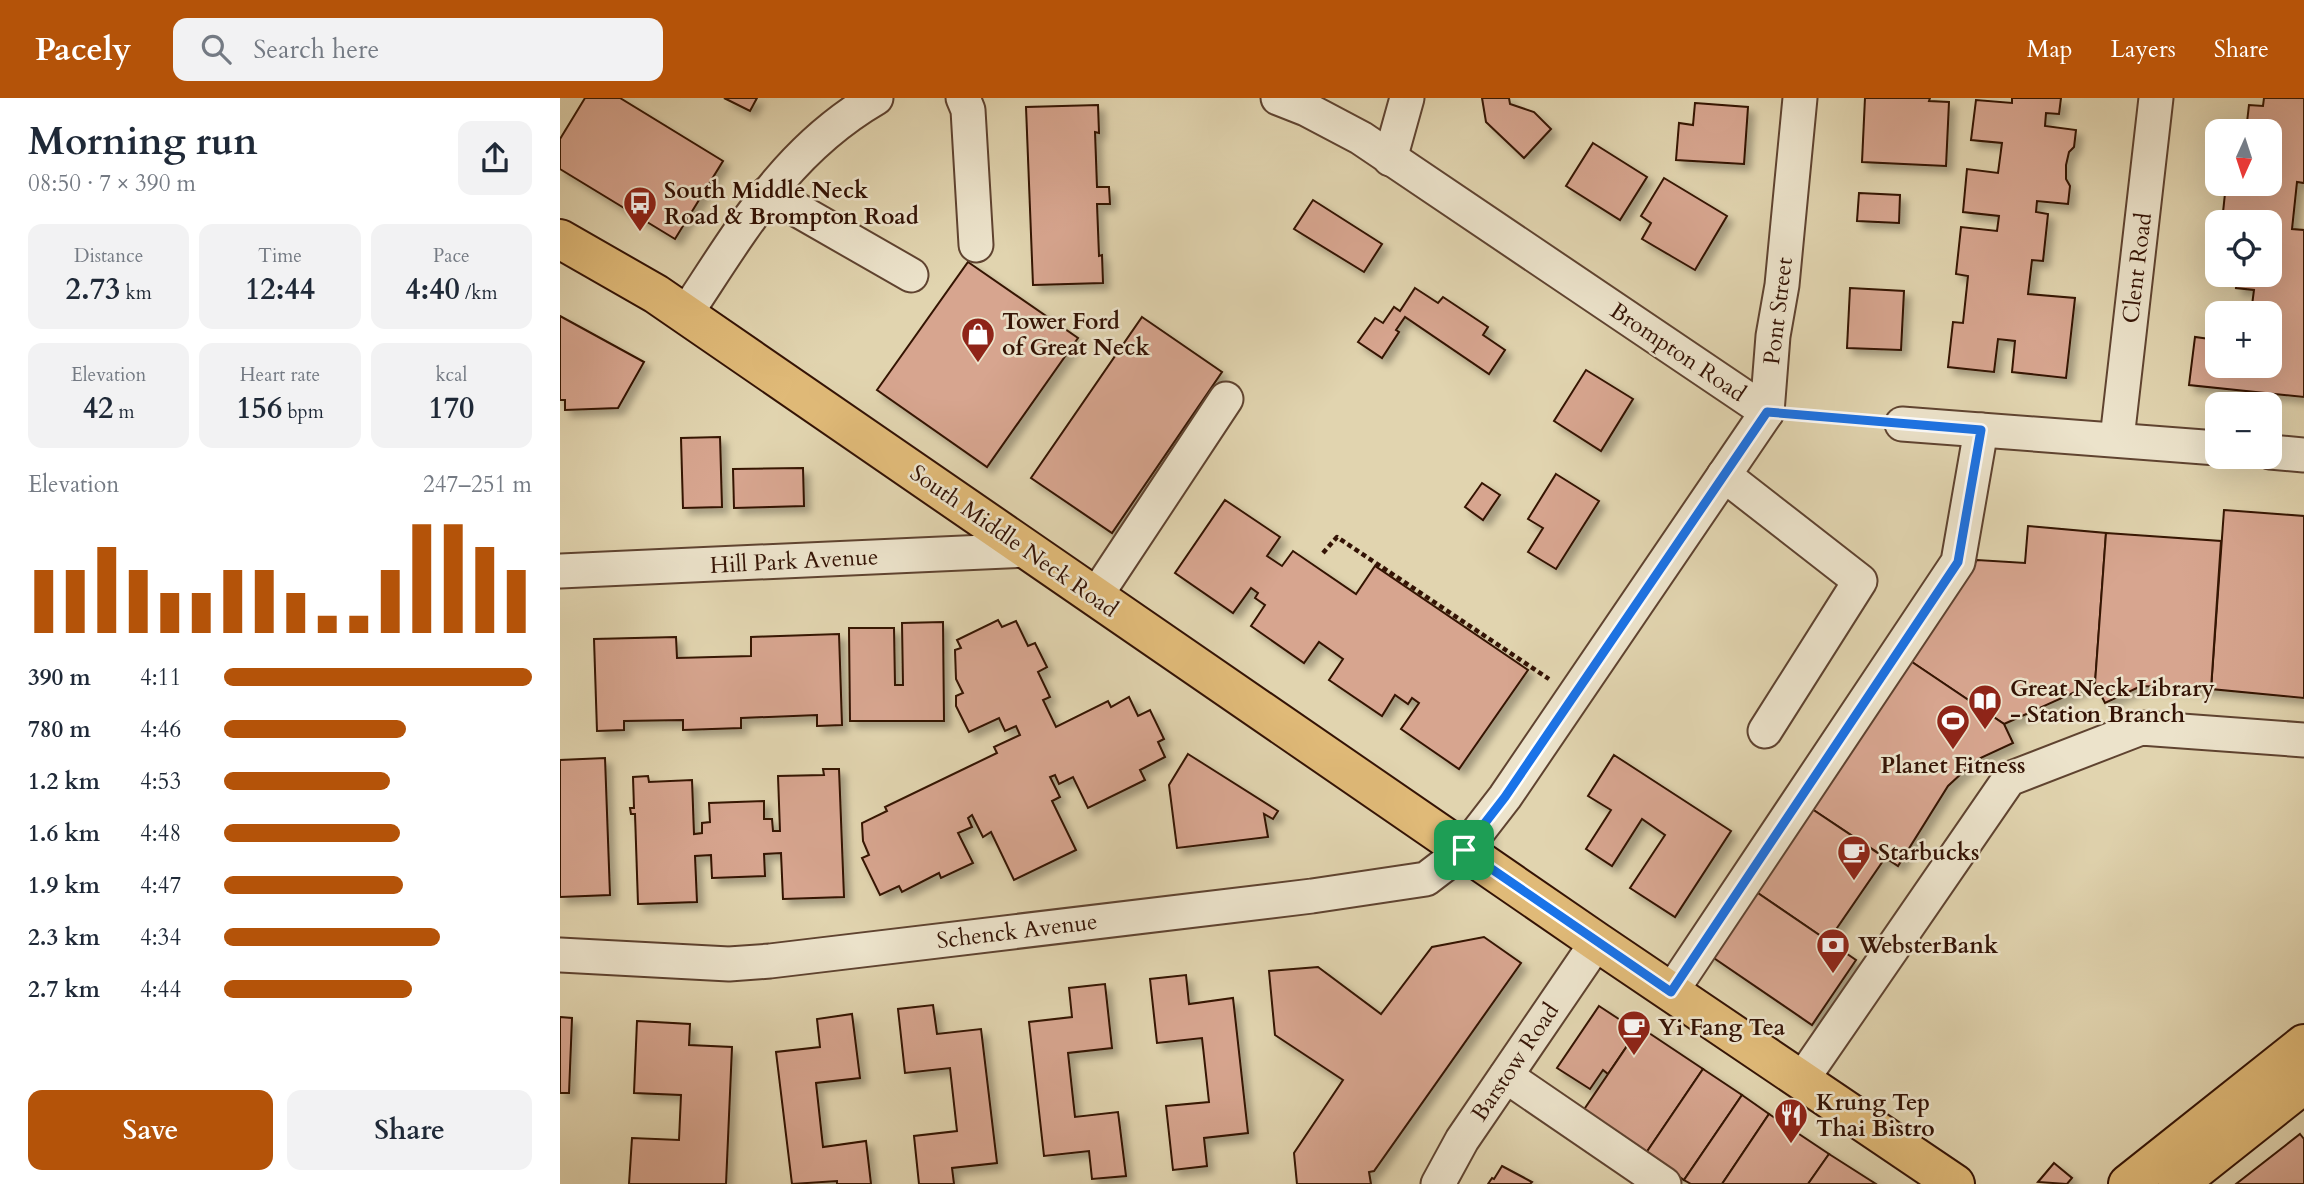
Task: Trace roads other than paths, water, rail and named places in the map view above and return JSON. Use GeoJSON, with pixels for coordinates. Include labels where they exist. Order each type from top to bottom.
{"type":"FeatureCollection","features":[{"type":"Feature","properties":{"kind":"main road","name":"South Middle Neck Road"},"geometry":{"type":"LineString","coordinates":[[560,239],[656,294],[1597,942],[1955,1184]]}},
{"type":"Feature","properties":{"kind":"main road"},"geometry":{"type":"LineString","coordinates":[[2127,1184],[2304,1044]]}},
{"type":"Feature","properties":{"kind":"main road"},"geometry":{"type":"LineString","coordinates":[[2178,1184],[2304,1084]]}},
{"type":"Feature","properties":{"kind":"street"},"geometry":{"type":"LineString","coordinates":[[685,315],[768,192],[804,152],[876,98]]}},
{"type":"Feature","properties":{"kind":"street"},"geometry":{"type":"LineString","coordinates":[[963,98],[968,110],[976,244]]}},
{"type":"Feature","properties":{"kind":"street","name":"Brompton Road"},"geometry":{"type":"LineString","coordinates":[[1278,98],[1306,109],[1361,138],[1470,209],[1767,412]]}},
{"type":"Feature","properties":{"kind":"street"},"geometry":{"type":"LineString","coordinates":[[1390,159],[1407,98]]}},
{"type":"Feature","properties":{"kind":"street","name":"Pont Street"},"geometry":{"type":"LineString","coordinates":[[1464,850],[1505,797],[1767,412],[1800,98]]}},
{"type":"Feature","properties":{"kind":"street","name":"Clent Road"},"geometry":{"type":"LineString","coordinates":[[2117,439],[2156,98]]}},
{"type":"Feature","properties":{"kind":"street"},"geometry":{"type":"LineString","coordinates":[[768,192],[911,275]]}},
{"type":"Feature","properties":{"kind":"street"},"geometry":{"type":"LineString","coordinates":[[1095,597],[1226,399]]}},
{"type":"Feature","properties":{"kind":"street"},"geometry":{"type":"LineString","coordinates":[[1902,425],[2205,447]]}},
{"type":"Feature","properties":{"kind":"street"},"geometry":{"type":"LineString","coordinates":[[1671,992],[1958,562],[1981,430]]}},
{"type":"Feature","properties":{"kind":"street"},"geometry":{"type":"LineString","coordinates":[[2282,453],[2304,455]]}},
{"type":"Feature","properties":{"kind":"street"},"geometry":{"type":"LineString","coordinates":[[1724,475],[1860,581],[1765,731]]}},
{"type":"Feature","properties":{"kind":"street","name":"Hill Park Avenue"},"geometry":{"type":"LineString","coordinates":[[560,571],[1027,550]]}},
{"type":"Feature","properties":{"kind":"street"},"geometry":{"type":"LineString","coordinates":[[1801,1081],[2009,779],[2141,729],[2304,740]]}},
{"type":"Feature","properties":{"kind":"street","name":"Schenck Avenue"},"geometry":{"type":"LineString","coordinates":[[560,955],[729,964],[770,961],[1312,896],[1426,879],[1464,850]]}},
{"type":"Feature","properties":{"kind":"street","name":"Barstow Road"},"geometry":{"type":"LineString","coordinates":[[1438,1184],[1462,1140],[1597,942]]}},
{"type":"Feature","properties":{"kind":"street"},"geometry":{"type":"LineString","coordinates":[[1506,1076],[1664,1184]]}},
{"type":"Feature","properties":{"kind":"place","name":"South Middle Neck Road & Brompton Road"},"geometry":{"type":"Point","coordinates":[640,233]}},
{"type":"Feature","properties":{"kind":"place","name":"Tower Ford of Great Neck"},"geometry":{"type":"Point","coordinates":[978,364]}},
{"type":"Feature","properties":{"kind":"place","name":"Great Neck Library - Station Branch"},"geometry":{"type":"Point","coordinates":[1985,731]}},
{"type":"Feature","properties":{"kind":"place","name":"Planet Fitness"},"geometry":{"type":"Point","coordinates":[1953,751]}},
{"type":"Feature","properties":{"kind":"place","name":"Starbucks"},"geometry":{"type":"Point","coordinates":[1854,882]}},
{"type":"Feature","properties":{"kind":"place","name":"WebsterBank"},"geometry":{"type":"Point","coordinates":[1833,975]}},
{"type":"Feature","properties":{"kind":"place","name":"Yi Fang Tea"},"geometry":{"type":"Point","coordinates":[1634,1057]}},
{"type":"Feature","properties":{"kind":"place","name":"Krung Tep Thai Bistro"},"geometry":{"type":"Point","coordinates":[1791,1145]}}]}
